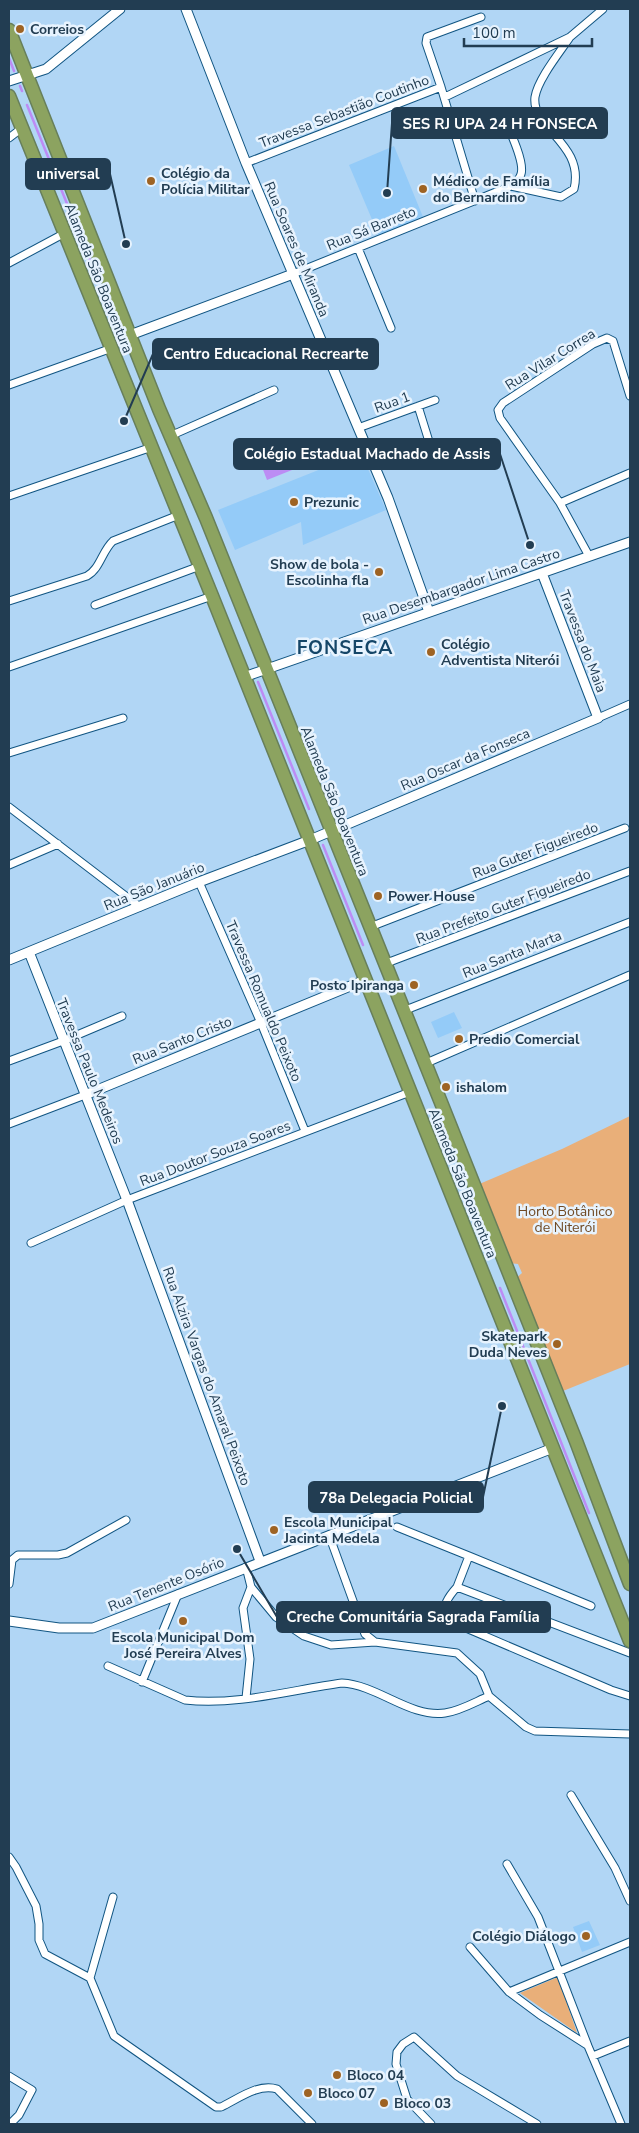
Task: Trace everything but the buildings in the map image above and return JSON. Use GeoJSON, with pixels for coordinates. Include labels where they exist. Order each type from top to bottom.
{"type":"FeatureCollection","features":[{"type":"Feature","properties":{"kind":"highway","name":"Alameda São Boaventura"},"geometry":{"type":"LineString","coordinates":[[9,30],[170,436],[206,518],[576,1441],[630,1584]]}},
{"type":"Feature","properties":{"kind":"highway","name":"Alameda São Boaventura"},"geometry":{"type":"LineString","coordinates":[[9,96],[200,566],[630,1641]]}},
{"type":"Feature","properties":{"kind":"street"},"geometry":{"type":"LineString","coordinates":[[9,81],[46,69],[57,62],[120,9]]}},
{"type":"Feature","properties":{"kind":"street","name":"Rua Soares de Miranda"},"geometry":{"type":"LineString","coordinates":[[186,9],[246,163],[388,498],[429,612]]}},
{"type":"Feature","properties":{"kind":"street"},"geometry":{"type":"LineString","coordinates":[[445,97],[570,37],[603,9]]}},
{"type":"Feature","properties":{"kind":"street"},"geometry":{"type":"LineString","coordinates":[[441,87],[426,43],[427,37],[481,17]]}},
{"type":"Feature","properties":{"kind":"street"},"geometry":{"type":"LineString","coordinates":[[504,118],[512,133],[522,168],[521,175],[511,186],[561,197],[574,190],[576,182],[573,160],[544,121],[536,106],[535,97],[539,86],[570,37]]}},
{"type":"Feature","properties":{"kind":"street","name":"Travessa Sebastião Coutinho"},"geometry":{"type":"LineString","coordinates":[[246,163],[441,87],[475,201]]}},
{"type":"Feature","properties":{"kind":"street"},"geometry":{"type":"LineString","coordinates":[[512,133],[544,121]]}},
{"type":"Feature","properties":{"kind":"street"},"geometry":{"type":"LineString","coordinates":[[9,138],[22,128]]}},
{"type":"Feature","properties":{"kind":"street","name":"Rua Sá Barreto"},"geometry":{"type":"LineString","coordinates":[[130,335],[293,274],[511,186]]}},
{"type":"Feature","properties":{"kind":"street"},"geometry":{"type":"LineString","coordinates":[[9,263],[66,233]]}},
{"type":"Feature","properties":{"kind":"street"},"geometry":{"type":"LineString","coordinates":[[358,248],[391,328]]}},
{"type":"Feature","properties":{"kind":"street","name":"Rua Vilar Correa"},"geometry":{"type":"LineString","coordinates":[[589,556],[560,503],[500,418],[498,410],[511,398],[593,344],[607,338],[613,341],[630,396]]}},
{"type":"Feature","properties":{"kind":"street"},"geometry":{"type":"LineString","coordinates":[[9,385],[112,348]]}},
{"type":"Feature","properties":{"kind":"street"},"geometry":{"type":"LineString","coordinates":[[170,436],[274,390]]}},
{"type":"Feature","properties":{"kind":"street","name":"Rua 1"},"geometry":{"type":"LineString","coordinates":[[358,428],[435,400]]}},
{"type":"Feature","properties":{"kind":"street"},"geometry":{"type":"LineString","coordinates":[[418,406],[436,464]]}},
{"type":"Feature","properties":{"kind":"street"},"geometry":{"type":"LineString","coordinates":[[9,496],[152,447]]}},
{"type":"Feature","properties":{"kind":"street"},"geometry":{"type":"LineString","coordinates":[[560,503],[630,474]]}},
{"type":"Feature","properties":{"kind":"street"},"geometry":{"type":"LineString","coordinates":[[9,601],[88,576],[94,571],[106,548],[113,541],[179,515]]}},
{"type":"Feature","properties":{"kind":"street","name":"Rua Desembargador Lima Castro"},"geometry":{"type":"LineString","coordinates":[[244,676],[630,542]]}},
{"type":"Feature","properties":{"kind":"street"},"geometry":{"type":"LineString","coordinates":[[95,605],[200,566]]}},
{"type":"Feature","properties":{"kind":"street","name":"Travessa do Maia"},"geometry":{"type":"LineString","coordinates":[[542,573],[598,718]]}},
{"type":"Feature","properties":{"kind":"street"},"geometry":{"type":"LineString","coordinates":[[9,667],[212,596]]}},
{"type":"Feature","properties":{"kind":"street","name":"Rua Oscar da Fonseca"},"geometry":{"type":"LineString","coordinates":[[310,840],[598,718],[629,707]]}},
{"type":"Feature","properties":{"kind":"street"},"geometry":{"type":"LineString","coordinates":[[9,753],[122,718]]}},
{"type":"Feature","properties":{"kind":"street"},"geometry":{"type":"LineString","coordinates":[[9,807],[140,907]]}},
{"type":"Feature","properties":{"kind":"street","name":"Rua Guter Figueiredo"},"geometry":{"type":"LineString","coordinates":[[370,927],[625,828]]}},
{"type":"Feature","properties":{"kind":"street","name":"Rua São Januário"},"geometry":{"type":"LineString","coordinates":[[9,960],[199,882],[310,840]]}},
{"type":"Feature","properties":{"kind":"street"},"geometry":{"type":"LineString","coordinates":[[9,865],[58,844]]}},
{"type":"Feature","properties":{"kind":"street","name":"Rua Prefeito Guter Figueiredo"},"geometry":{"type":"LineString","coordinates":[[384,964],[630,872]]}},
{"type":"Feature","properties":{"kind":"street","name":"Travessa Romualdo Peixoto"},"geometry":{"type":"LineString","coordinates":[[199,882],[261,1022],[305,1131]]}},
{"type":"Feature","properties":{"kind":"street","name":"Rua Santa Marta"},"geometry":{"type":"LineString","coordinates":[[403,1011],[630,922]]}},
{"type":"Feature","properties":{"kind":"street","name":"Travessa Paulo Medeiros"},"geometry":{"type":"LineString","coordinates":[[29,952],[127,1200]]}},
{"type":"Feature","properties":{"kind":"street"},"geometry":{"type":"LineString","coordinates":[[424,1064],[630,975]]}},
{"type":"Feature","properties":{"kind":"street","name":"Rua Santo Cristo"},"geometry":{"type":"LineString","coordinates":[[9,1124],[85,1095],[365,980]]}},
{"type":"Feature","properties":{"kind":"street"},"geometry":{"type":"LineString","coordinates":[[9,1061],[63,1042],[122,1016]]}},
{"type":"Feature","properties":{"kind":"street","name":"Rua Doutor Souza Soares"},"geometry":{"type":"LineString","coordinates":[[31,1243],[127,1200],[410,1092]]}},
{"type":"Feature","properties":{"kind":"street","name":"Rua Alzira Vargas do Amaral Peixoto"},"geometry":{"type":"LineString","coordinates":[[127,1200],[260,1561]]}},
{"type":"Feature","properties":{"kind":"street","name":"Rua Tenente Osório"},"geometry":{"type":"LineString","coordinates":[[9,1621],[59,1628],[92,1628],[553,1448]]}},
{"type":"Feature","properties":{"kind":"street"},"geometry":{"type":"LineString","coordinates":[[9,1584],[12,1560],[18,1555],[58,1555],[67,1553],[126,1520]]}},
{"type":"Feature","properties":{"kind":"street"},"geometry":{"type":"LineString","coordinates":[[397,1527],[591,1606]]}},
{"type":"Feature","properties":{"kind":"street"},"geometry":{"type":"LineString","coordinates":[[329,1535],[362,1631],[375,1642]]}},
{"type":"Feature","properties":{"kind":"street"},"geometry":{"type":"LineString","coordinates":[[469,1556],[457,1587],[449,1596],[443,1611],[445,1619],[630,1696]]}},
{"type":"Feature","properties":{"kind":"street"},"geometry":{"type":"LineString","coordinates":[[246,1567],[251,1587],[282,1623],[304,1636],[331,1645],[375,1642],[457,1653],[480,1674],[489,1696],[526,1727],[535,1731],[630,1734]]}},
{"type":"Feature","properties":{"kind":"street"},"geometry":{"type":"LineString","coordinates":[[246,1698],[250,1659],[243,1608],[251,1587]]}},
{"type":"Feature","properties":{"kind":"street"},"geometry":{"type":"LineString","coordinates":[[457,1587],[630,1653]]}},
{"type":"Feature","properties":{"kind":"street"},"geometry":{"type":"LineString","coordinates":[[142,1682],[178,1594]]}},
{"type":"Feature","properties":{"kind":"street"},"geometry":{"type":"LineString","coordinates":[[108,1666],[185,1700],[197,1702],[246,1698],[342,1683],[357,1684],[414,1710],[442,1714],[489,1696]]}},
{"type":"Feature","properties":{"kind":"street"},"geometry":{"type":"LineString","coordinates":[[571,1795],[615,1868],[630,1901]]}},
{"type":"Feature","properties":{"kind":"street"},"geometry":{"type":"LineString","coordinates":[[9,1857],[16,1866],[36,1906],[40,1924],[39,1940],[45,1954],[90,1978]]}},
{"type":"Feature","properties":{"kind":"street"},"geometry":{"type":"LineString","coordinates":[[507,1864],[538,1917],[588,2046],[621,2124]]}},
{"type":"Feature","properties":{"kind":"street"},"geometry":{"type":"LineString","coordinates":[[113,1897],[90,1978],[114,2036],[216,2107],[221,2107],[262,2088],[270,2087],[277,2089],[312,2124]]}},
{"type":"Feature","properties":{"kind":"street"},"geometry":{"type":"LineString","coordinates":[[508,1992],[630,1942]]}},
{"type":"Feature","properties":{"kind":"street"},"geometry":{"type":"LineString","coordinates":[[470,1947],[508,1992],[588,2046]]}},
{"type":"Feature","properties":{"kind":"street"},"geometry":{"type":"LineString","coordinates":[[431,2124],[407,2098],[396,2064],[397,2052],[403,2044],[414,2037],[457,2076],[537,2124]]}},
{"type":"Feature","properties":{"kind":"street"},"geometry":{"type":"LineString","coordinates":[[593,2056],[630,2041]]}},
{"type":"Feature","properties":{"kind":"street"},"geometry":{"type":"LineString","coordinates":[[9,2076],[31,2088],[32,2092],[19,2115],[10,2124]]}},
{"type":"Feature","properties":{"kind":"shaded area"},"geometry":{"type":"Polygon","coordinates":[[[394,146],[423,217],[379,236],[349,165],[394,146]]]}},
{"type":"Feature","properties":{"kind":"shaded area","name":"Prezunic"},"geometry":{"type":"Polygon","coordinates":[[[361,453],[386,510],[303,545],[301,522],[235,550],[218,510],[361,453]]]}},
{"type":"Feature","properties":{"kind":"shaded area"},"geometry":{"type":"Polygon","coordinates":[[[292,455],[297,468],[267,480],[262,467],[292,455]]]}},
{"type":"Feature","properties":{"kind":"shaded area"},"geometry":{"type":"Polygon","coordinates":[[[454,1012],[462,1028],[438,1038],[431,1022],[454,1012]]]}},
{"type":"Feature","properties":{"kind":"shaded area","name":"Colégio Diálogo"},"geometry":{"type":"Polygon","coordinates":[[[589,1921],[600,1945],[582,1952],[573,1927],[589,1921]]]}},
{"type":"Feature","properties":{"kind":"green space","name":"Horto Botânico de Niterói"},"geometry":{"type":"Polygon","coordinates":[[[630,1116],[630,1364],[563,1391],[515,1279],[522,1273],[518,1264],[509,1263],[477,1185],[562,1149],[630,1116]]]}},
{"type":"Feature","properties":{"kind":"green space"},"geometry":{"type":"Polygon","coordinates":[[[558,1977],[577,2033],[520,1993],[558,1977]]]}},
{"type":"Feature","properties":{"kind":"waterway"},"geometry":{"type":"LineString","coordinates":[[9,58],[14,71]]}},
{"type":"Feature","properties":{"kind":"waterway"},"geometry":{"type":"LineString","coordinates":[[20,86],[22,91]]}},
{"type":"Feature","properties":{"kind":"waterway"},"geometry":{"type":"LineString","coordinates":[[27,105],[74,221]]}},
{"type":"Feature","properties":{"kind":"waterway"},"geometry":{"type":"LineString","coordinates":[[82,241],[91,263]]}},
{"type":"Feature","properties":{"kind":"waterway"},"geometry":{"type":"LineString","coordinates":[[258,682],[309,809]]}},
{"type":"Feature","properties":{"kind":"waterway"},"geometry":{"type":"LineString","coordinates":[[323,845],[363,945]]}},
{"type":"Feature","properties":{"kind":"waterway"},"geometry":{"type":"LineString","coordinates":[[500,1288],[589,1513]]}},
{"type":"Feature","properties":{"kind":"place","name":"Correios"},"geometry":{"type":"Point","coordinates":[20,29]}},
{"type":"Feature","properties":{"kind":"place","name":"Colégio da Polícia Militar"},"geometry":{"type":"Point","coordinates":[151,181]}},
{"type":"Feature","properties":{"kind":"place","name":"Médico de Família do Bernardino"},"geometry":{"type":"Point","coordinates":[423,189]}},
{"type":"Feature","properties":{"kind":"place","name":"SES RJ UPA 24 H FONSECA"},"geometry":{"type":"Point","coordinates":[387,193]}},
{"type":"Feature","properties":{"kind":"place","name":"universal"},"geometry":{"type":"Point","coordinates":[126,244]}},
{"type":"Feature","properties":{"kind":"place","name":"Centro Educacional Recrearte"},"geometry":{"type":"Point","coordinates":[124,421]}},
{"type":"Feature","properties":{"kind":"place","name":"Prezunic"},"geometry":{"type":"Point","coordinates":[294,502]}},
{"type":"Feature","properties":{"kind":"place","name":"Colégio Estadual Machado de Assis"},"geometry":{"type":"Point","coordinates":[530,545]}},
{"type":"Feature","properties":{"kind":"place","name":"Show de bola - Escolinha fla"},"geometry":{"type":"Point","coordinates":[379,572]}},
{"type":"Feature","properties":{"kind":"place","name":"Colégio Adventista Niterói"},"geometry":{"type":"Point","coordinates":[431,652]}},
{"type":"Feature","properties":{"kind":"place","name":"Power House"},"geometry":{"type":"Point","coordinates":[378,896]}},
{"type":"Feature","properties":{"kind":"place","name":"Posto Ipiranga"},"geometry":{"type":"Point","coordinates":[414,985]}},
{"type":"Feature","properties":{"kind":"place","name":"Predio Comercial"},"geometry":{"type":"Point","coordinates":[459,1039]}},
{"type":"Feature","properties":{"kind":"place","name":"ishalom"},"geometry":{"type":"Point","coordinates":[446,1087]}},
{"type":"Feature","properties":{"kind":"place","name":"Skatepark Duda Neves"},"geometry":{"type":"Point","coordinates":[557,1344]}},
{"type":"Feature","properties":{"kind":"place","name":"78a Delegacia Policial"},"geometry":{"type":"Point","coordinates":[502,1406]}},
{"type":"Feature","properties":{"kind":"place","name":"Escola Municipal Jacinta Medela"},"geometry":{"type":"Point","coordinates":[274,1530]}},
{"type":"Feature","properties":{"kind":"place","name":"Creche Comunitária Sagrada Família"},"geometry":{"type":"Point","coordinates":[237,1549]}},
{"type":"Feature","properties":{"kind":"place","name":"Escola Municipal Dom José Pereira Alves"},"geometry":{"type":"Point","coordinates":[183,1621]}},
{"type":"Feature","properties":{"kind":"place","name":"Colégio Diálogo"},"geometry":{"type":"Point","coordinates":[586,1936]}},
{"type":"Feature","properties":{"kind":"place","name":"Bloco 04"},"geometry":{"type":"Point","coordinates":[337,2075]}},
{"type":"Feature","properties":{"kind":"place","name":"Bloco 07"},"geometry":{"type":"Point","coordinates":[308,2093]}},
{"type":"Feature","properties":{"kind":"place","name":"Bloco 03"},"geometry":{"type":"Point","coordinates":[384,2103]}},
{"type":"Feature","properties":{"kind":"district","name":"FONSECA"},"geometry":{"type":"Point","coordinates":[345,647]}}]}
